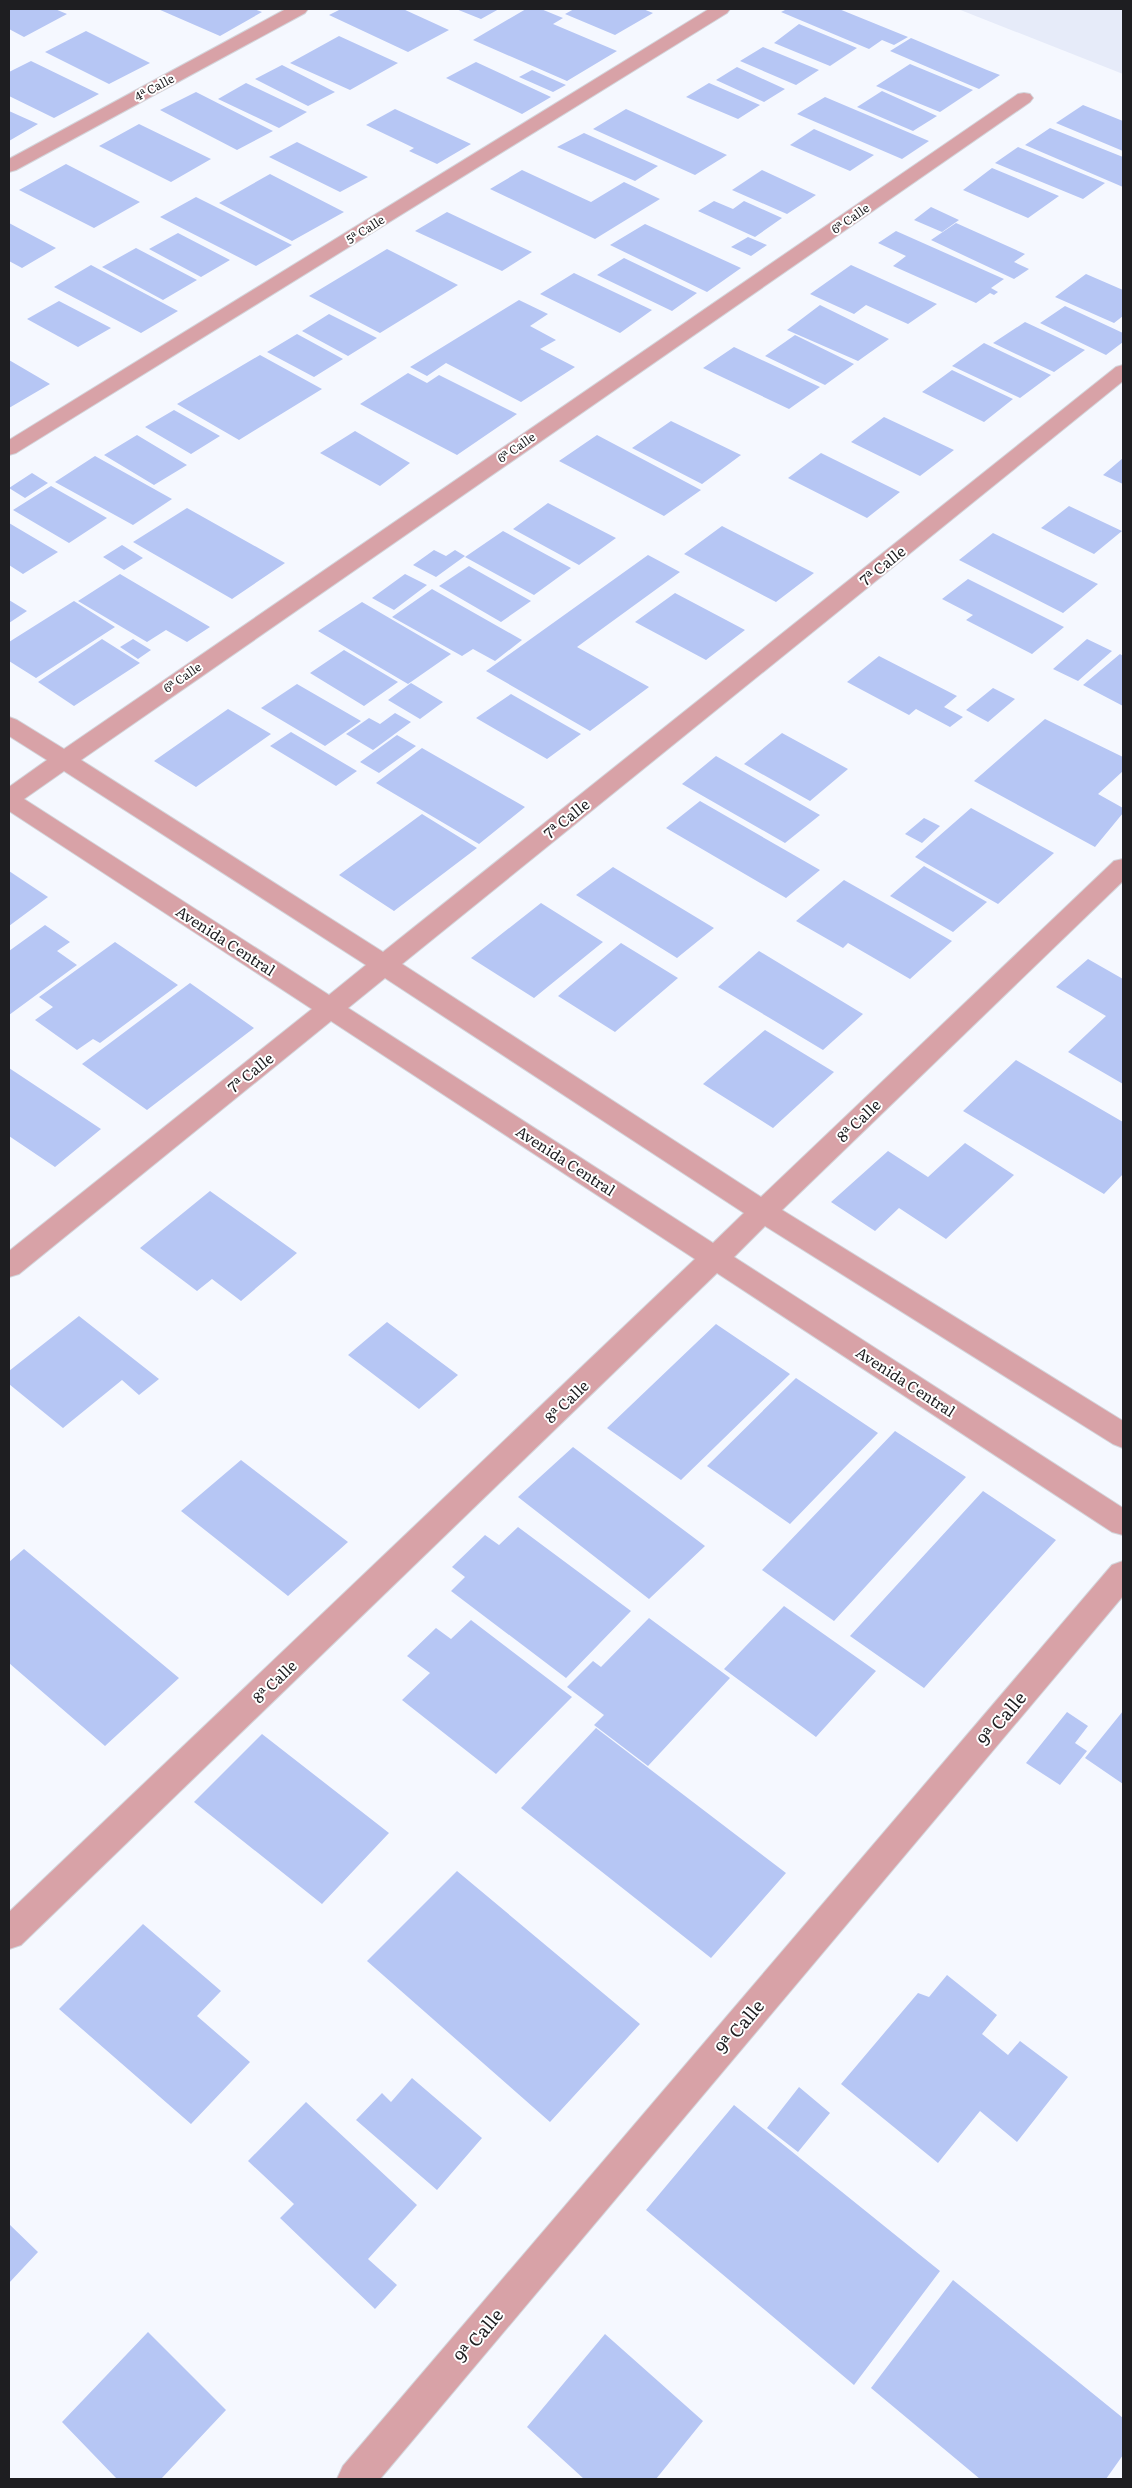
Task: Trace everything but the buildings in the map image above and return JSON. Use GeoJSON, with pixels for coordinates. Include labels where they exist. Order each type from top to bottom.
{"type":"FeatureCollection","features":[{"type":"Feature","properties":{"kind":"street","name":"4ª Calle"},"geometry":{"type":"LineString","coordinates":[[9,166],[298,9]]}},
{"type":"Feature","properties":{"kind":"street","name":"5ª Calle"},"geometry":{"type":"LineString","coordinates":[[9,449],[721,9]]}},
{"type":"Feature","properties":{"kind":"street","name":"6ª Calle"},"geometry":{"type":"LineString","coordinates":[[9,799],[64,758],[1024,98]]}},
{"type":"Feature","properties":{"kind":"street","name":"7ª Calle"},"geometry":{"type":"LineString","coordinates":[[9,1266],[1123,371]]}},
{"type":"Feature","properties":{"kind":"street"},"geometry":{"type":"LineString","coordinates":[[9,725],[64,758],[383,964],[762,1212],[1123,1436]]}},
{"type":"Feature","properties":{"kind":"street","name":"Avenida Central"},"geometry":{"type":"LineString","coordinates":[[9,799],[1123,1522]]}},
{"type":"Feature","properties":{"kind":"street","name":"8ª Calle"},"geometry":{"type":"LineString","coordinates":[[9,1934],[1123,867]]}},
{"type":"Feature","properties":{"kind":"street","name":"9ª Calle"},"geometry":{"type":"LineString","coordinates":[[356,2479],[1123,1574]]}},
{"type":"Feature","properties":{"kind":"shaded area"},"geometry":{"type":"Polygon","coordinates":[[[958,9],[1123,9],[1123,74],[958,9]]]}}]}
